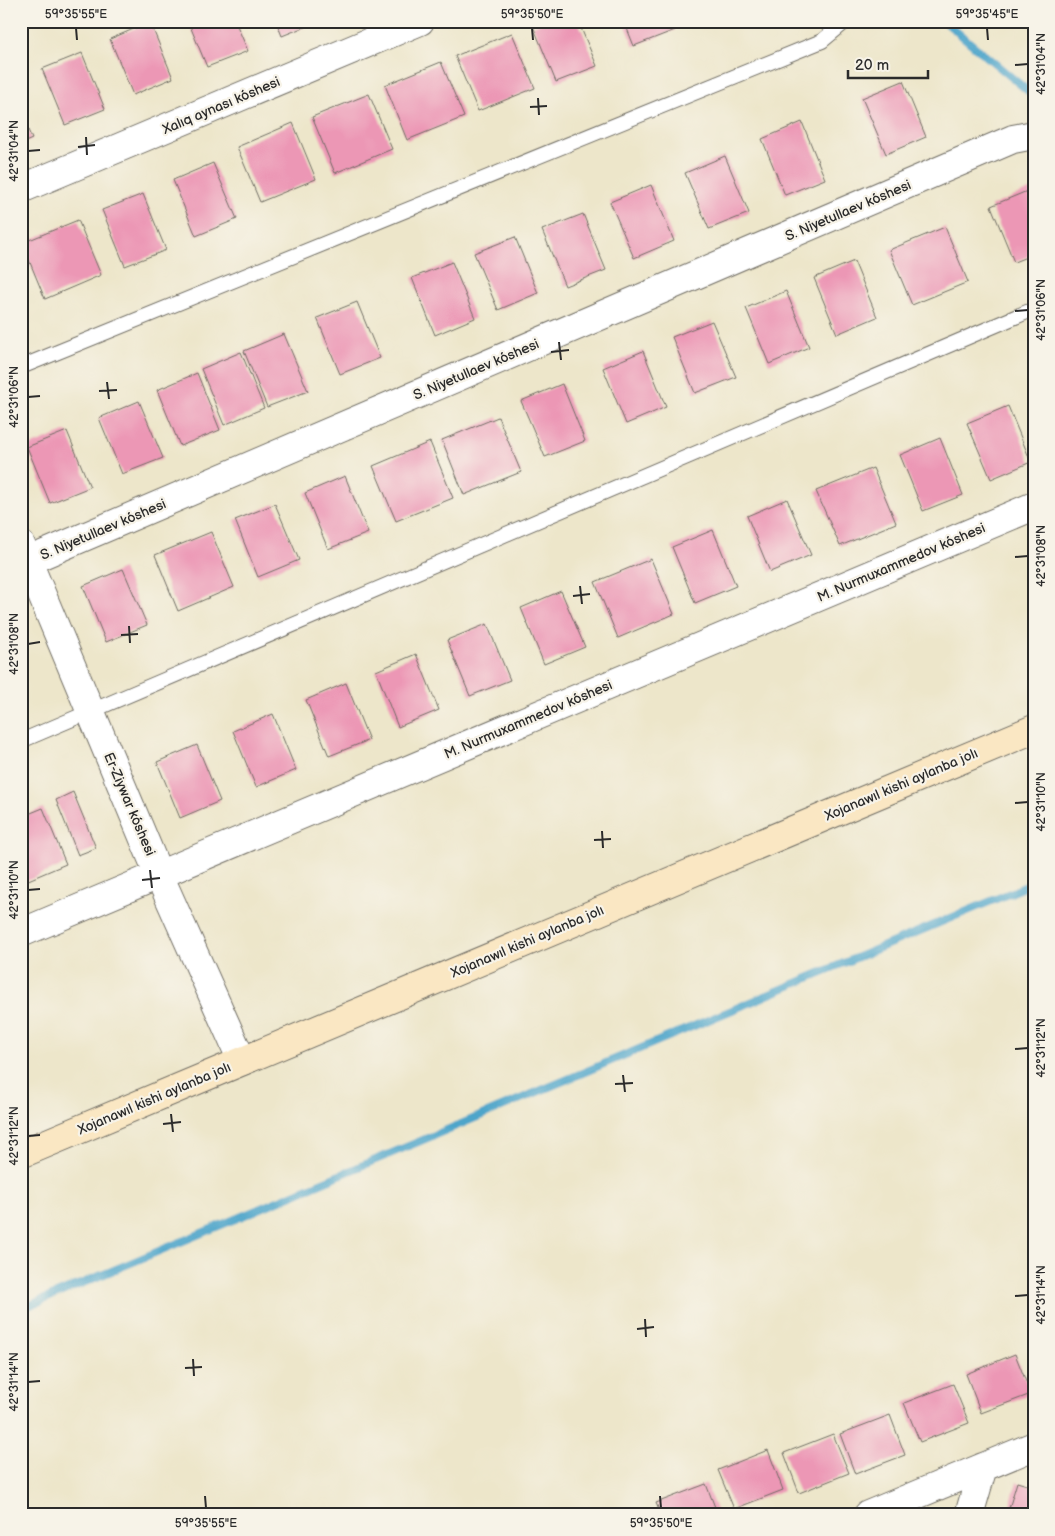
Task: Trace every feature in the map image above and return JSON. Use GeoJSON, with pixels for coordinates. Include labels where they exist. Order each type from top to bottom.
{"type":"FeatureCollection","features":[{"type":"Feature","properties":{"kind":"main road","name":"Xojanawıl kishi aylanba jolı"},"geometry":{"type":"LineString","coordinates":[[21,1154],[1034,729]]}},
{"type":"Feature","properties":{"kind":"street","name":"Xalıq aynası kóshesi"},"geometry":{"type":"LineString","coordinates":[[21,189],[420,21]]}},
{"type":"Feature","properties":{"kind":"street","name":"S. Niyetullaev kóshesi"},"geometry":{"type":"LineString","coordinates":[[24,557],[1023,137]]}},
{"type":"Feature","properties":{"kind":"street","name":"M. Nurmuxammedov kóshesi"},"geometry":{"type":"LineString","coordinates":[[21,933],[1034,506]]}},
{"type":"Feature","properties":{"kind":"street","name":"Er-Ziywar kóshesi"},"geometry":{"type":"LineString","coordinates":[[24,557],[159,875],[242,1061]]}},
{"type":"Feature","properties":{"kind":"street"},"geometry":{"type":"LineString","coordinates":[[868,1515],[1034,1446]]}},
{"type":"Feature","properties":{"kind":"street"},"geometry":{"type":"LineString","coordinates":[[969,1515],[983,1467]]}},
{"type":"Feature","properties":{"kind":"lane"},"geometry":{"type":"LineString","coordinates":[[21,367],[822,42],[846,21]]}},
{"type":"Feature","properties":{"kind":"lane"},"geometry":{"type":"LineString","coordinates":[[21,741],[1034,309]]}},
{"type":"Feature","properties":{"kind":"building"},"geometry":{"type":"Polygon","coordinates":[[[188,21],[235,21],[248,51],[207,67],[188,21]]]}},
{"type":"Feature","properties":{"kind":"building"},"geometry":{"type":"Polygon","coordinates":[[[276,21],[319,21],[282,36],[276,21]]]}},
{"type":"Feature","properties":{"kind":"building"},"geometry":{"type":"Polygon","coordinates":[[[545,21],[578,21],[597,66],[556,82],[533,26],[545,21]]]}},
{"type":"Feature","properties":{"kind":"building"},"geometry":{"type":"Polygon","coordinates":[[[624,21],[671,21],[675,30],[634,46],[624,21]]]}},
{"type":"Feature","properties":{"kind":"building"},"geometry":{"type":"Polygon","coordinates":[[[150,22],[173,78],[133,95],[110,39],[150,22]]]}},
{"type":"Feature","properties":{"kind":"building"},"geometry":{"type":"Polygon","coordinates":[[[512,33],[535,88],[478,111],[455,56],[512,33]]]}},
{"type":"Feature","properties":{"kind":"building"},"geometry":{"type":"Polygon","coordinates":[[[82,53],[105,109],[65,125],[42,69],[82,53]]]}},
{"type":"Feature","properties":{"kind":"building"},"geometry":{"type":"Polygon","coordinates":[[[441,62],[464,117],[407,140],[385,85],[441,62]]]}},
{"type":"Feature","properties":{"kind":"building"},"geometry":{"type":"Polygon","coordinates":[[[903,81],[926,137],[886,154],[862,98],[903,81]]]}},
{"type":"Feature","properties":{"kind":"building"},"geometry":{"type":"Polygon","coordinates":[[[369,94],[392,149],[335,173],[312,117],[369,94]]]}},
{"type":"Feature","properties":{"kind":"building"},"geometry":{"type":"Polygon","coordinates":[[[21,114],[32,139],[21,144],[21,114]]]}},
{"type":"Feature","properties":{"kind":"building"},"geometry":{"type":"Polygon","coordinates":[[[802,122],[825,179],[785,195],[762,139],[802,122]]]}},
{"type":"Feature","properties":{"kind":"building"},"geometry":{"type":"Polygon","coordinates":[[[293,123],[316,179],[260,202],[237,147],[293,123]]]}},
{"type":"Feature","properties":{"kind":"building"},"geometry":{"type":"Polygon","coordinates":[[[725,156],[749,213],[709,229],[685,173],[725,156]]]}},
{"type":"Feature","properties":{"kind":"building"},"geometry":{"type":"Polygon","coordinates":[[[213,163],[237,219],[196,236],[173,180],[213,163]]]}},
{"type":"Feature","properties":{"kind":"building"},"geometry":{"type":"Polygon","coordinates":[[[651,185],[674,241],[634,258],[610,202],[651,185]]]}},
{"type":"Feature","properties":{"kind":"building"},"geometry":{"type":"Polygon","coordinates":[[[1032,189],[1034,195],[1034,254],[1014,262],[991,206],[1032,189]]]}},
{"type":"Feature","properties":{"kind":"building"},"geometry":{"type":"Polygon","coordinates":[[[143,194],[166,250],[125,266],[102,210],[143,194]]]}},
{"type":"Feature","properties":{"kind":"building"},"geometry":{"type":"Polygon","coordinates":[[[583,214],[606,270],[565,286],[542,230],[583,214]]]}},
{"type":"Feature","properties":{"kind":"building"},"geometry":{"type":"Polygon","coordinates":[[[78,220],[101,275],[45,299],[22,243],[78,220]]]}},
{"type":"Feature","properties":{"kind":"building"},"geometry":{"type":"Polygon","coordinates":[[[945,227],[968,282],[912,305],[889,250],[945,227]]]}},
{"type":"Feature","properties":{"kind":"building"},"geometry":{"type":"Polygon","coordinates":[[[515,237],[538,293],[498,310],[474,253],[515,237]]]}},
{"type":"Feature","properties":{"kind":"building"},"geometry":{"type":"Polygon","coordinates":[[[854,261],[877,317],[837,334],[814,278],[854,261]]]}},
{"type":"Feature","properties":{"kind":"building"},"geometry":{"type":"Polygon","coordinates":[[[452,262],[475,318],[435,335],[412,278],[452,262]]]}},
{"type":"Feature","properties":{"kind":"building"},"geometry":{"type":"Polygon","coordinates":[[[786,291],[809,347],[769,364],[746,308],[786,291]]]}},
{"type":"Feature","properties":{"kind":"building"},"geometry":{"type":"Polygon","coordinates":[[[357,302],[380,358],[340,374],[317,318],[357,302]]]}},
{"type":"Feature","properties":{"kind":"building"},"geometry":{"type":"Polygon","coordinates":[[[712,321],[736,377],[695,393],[672,337],[712,321]]]}},
{"type":"Feature","properties":{"kind":"building"},"geometry":{"type":"Polygon","coordinates":[[[284,334],[308,391],[267,407],[244,351],[284,334]]]}},
{"type":"Feature","properties":{"kind":"building"},"geometry":{"type":"Polygon","coordinates":[[[643,351],[666,407],[626,424],[603,368],[643,351]]]}},
{"type":"Feature","properties":{"kind":"building"},"geometry":{"type":"Polygon","coordinates":[[[241,352],[264,408],[224,425],[201,369],[241,352]]]}},
{"type":"Feature","properties":{"kind":"building"},"geometry":{"type":"Polygon","coordinates":[[[197,373],[220,430],[180,446],[157,390],[197,373]]]}},
{"type":"Feature","properties":{"kind":"building"},"geometry":{"type":"Polygon","coordinates":[[[562,384],[585,441],[545,457],[521,401],[562,384]]]}},
{"type":"Feature","properties":{"kind":"building"},"geometry":{"type":"Polygon","coordinates":[[[139,401],[163,458],[122,474],[99,418],[139,401]]]}},
{"type":"Feature","properties":{"kind":"building"},"geometry":{"type":"Polygon","coordinates":[[[1008,406],[1031,462],[991,479],[967,423],[1008,406]]]}},
{"type":"Feature","properties":{"kind":"building"},"geometry":{"type":"Polygon","coordinates":[[[498,417],[521,472],[464,495],[442,440],[498,417]]]}},
{"type":"Feature","properties":{"kind":"building"},"geometry":{"type":"Polygon","coordinates":[[[67,431],[90,487],[50,503],[27,447],[67,431]]]}},
{"type":"Feature","properties":{"kind":"building"},"geometry":{"type":"Polygon","coordinates":[[[940,438],[963,495],[923,511],[900,455],[940,438]]]}},
{"type":"Feature","properties":{"kind":"building"},"geometry":{"type":"Polygon","coordinates":[[[430,442],[453,498],[396,521],[373,466],[430,442]]]}},
{"type":"Feature","properties":{"kind":"building"},"geometry":{"type":"Polygon","coordinates":[[[873,468],[896,523],[840,546],[816,491],[873,468]]]}},
{"type":"Feature","properties":{"kind":"building"},"geometry":{"type":"Polygon","coordinates":[[[345,476],[368,533],[328,549],[305,493],[345,476]]]}},
{"type":"Feature","properties":{"kind":"building"},"geometry":{"type":"Polygon","coordinates":[[[787,499],[811,555],[770,572],[747,516],[787,499]]]}},
{"type":"Feature","properties":{"kind":"building"},"geometry":{"type":"Polygon","coordinates":[[[275,504],[299,560],[258,577],[235,520],[275,504]]]}},
{"type":"Feature","properties":{"kind":"building"},"geometry":{"type":"Polygon","coordinates":[[[713,530],[736,586],[695,603],[672,547],[713,530]]]}},
{"type":"Feature","properties":{"kind":"building"},"geometry":{"type":"Polygon","coordinates":[[[211,532],[234,587],[178,611],[155,555],[211,532]]]}},
{"type":"Feature","properties":{"kind":"building"},"geometry":{"type":"Polygon","coordinates":[[[651,559],[674,614],[618,638],[595,582],[651,559]]]}},
{"type":"Feature","properties":{"kind":"building"},"geometry":{"type":"Polygon","coordinates":[[[123,569],[147,625],[106,642],[83,586],[123,569]]]}},
{"type":"Feature","properties":{"kind":"building"},"geometry":{"type":"Polygon","coordinates":[[[561,591],[585,647],[544,664],[521,608],[561,591]]]}},
{"type":"Feature","properties":{"kind":"building"},"geometry":{"type":"Polygon","coordinates":[[[487,624],[510,680],[470,696],[447,640],[487,624]]]}},
{"type":"Feature","properties":{"kind":"building"},"geometry":{"type":"Polygon","coordinates":[[[416,654],[439,710],[398,727],[376,671],[416,654]]]}},
{"type":"Feature","properties":{"kind":"building"},"geometry":{"type":"Polygon","coordinates":[[[346,683],[369,740],[329,756],[306,700],[346,683]]]}},
{"type":"Feature","properties":{"kind":"building"},"geometry":{"type":"Polygon","coordinates":[[[273,714],[296,770],[256,787],[233,731],[273,714]]]}},
{"type":"Feature","properties":{"kind":"building"},"geometry":{"type":"Polygon","coordinates":[[[197,745],[220,801],[180,818],[157,762],[197,745]]]}},
{"type":"Feature","properties":{"kind":"building"},"geometry":{"type":"Polygon","coordinates":[[[73,792],[96,848],[78,855],[56,800],[73,792]]]}},
{"type":"Feature","properties":{"kind":"building"},"geometry":{"type":"Polygon","coordinates":[[[43,808],[66,864],[26,881],[21,869],[21,817],[43,808]]]}},
{"type":"Feature","properties":{"kind":"building"},"geometry":{"type":"Polygon","coordinates":[[[1015,1354],[1031,1394],[981,1413],[966,1374],[1015,1354]]]}},
{"type":"Feature","properties":{"kind":"building"},"geometry":{"type":"Polygon","coordinates":[[[953,1384],[969,1423],[920,1442],[904,1403],[953,1384]]]}},
{"type":"Feature","properties":{"kind":"building"},"geometry":{"type":"Polygon","coordinates":[[[890,1415],[905,1455],[855,1474],[840,1434],[890,1415]]]}},
{"type":"Feature","properties":{"kind":"building"},"geometry":{"type":"Polygon","coordinates":[[[833,1434],[849,1473],[799,1493],[784,1453],[833,1434]]]}},
{"type":"Feature","properties":{"kind":"building"},"geometry":{"type":"Polygon","coordinates":[[[768,1450],[783,1490],[734,1509],[718,1470],[768,1450]]]}},
{"type":"Feature","properties":{"kind":"building"},"geometry":{"type":"Polygon","coordinates":[[[1017,1482],[1034,1487],[1034,1515],[1007,1515],[1017,1482]]]}},
{"type":"Feature","properties":{"kind":"building"},"geometry":{"type":"Polygon","coordinates":[[[706,1484],[718,1515],[661,1515],[656,1503],[706,1484]]]}},
{"type":"Feature","properties":{"kind":"waterway"},"geometry":{"type":"LineString","coordinates":[[944,21],[1034,96]]}},
{"type":"Feature","properties":{"kind":"waterway"},"geometry":{"type":"LineString","coordinates":[[21,1309],[1034,883]]}}]}
